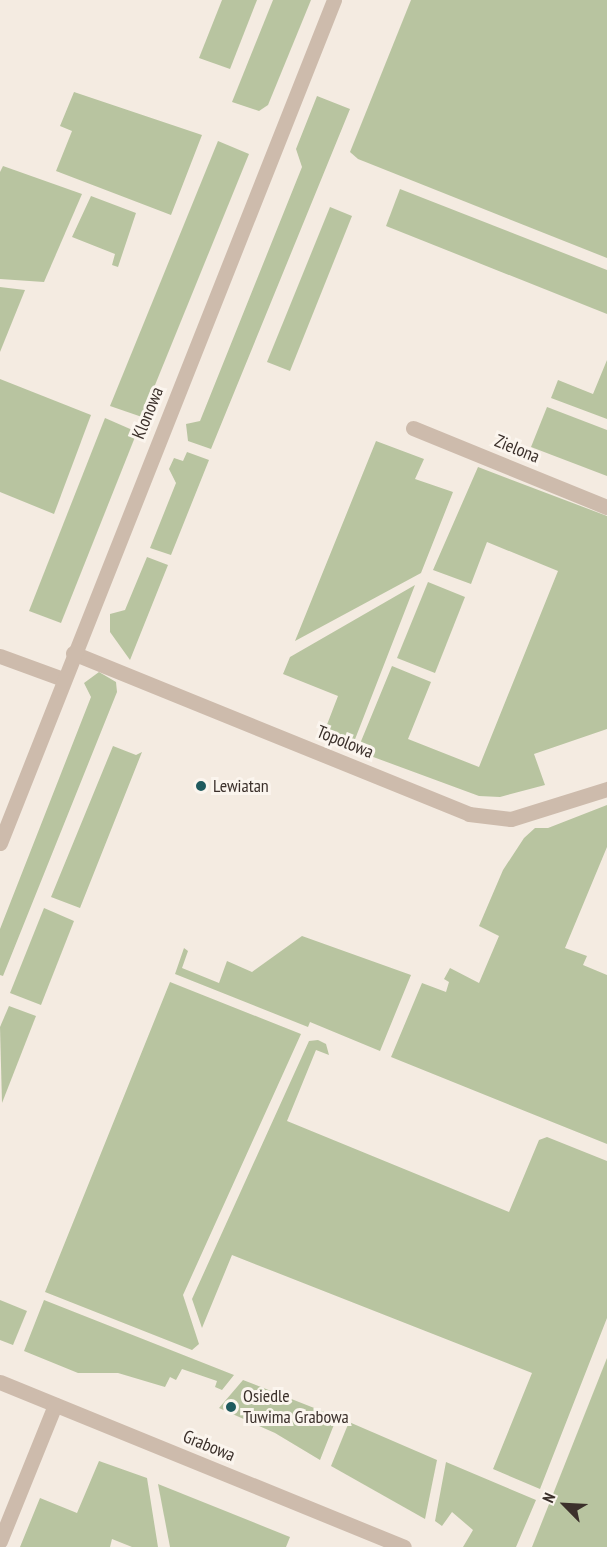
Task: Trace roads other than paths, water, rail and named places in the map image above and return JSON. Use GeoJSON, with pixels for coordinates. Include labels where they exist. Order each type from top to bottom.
{"type":"FeatureCollection","features":[{"type":"Feature","properties":{"kind":"street","name":"Klonowa"},"geometry":{"type":"LineString","coordinates":[[0,843],[73,653],[334,0]]}},
{"type":"Feature","properties":{"kind":"street","name":"Zielona"},"geometry":{"type":"LineString","coordinates":[[412,428],[607,507]]}},
{"type":"Feature","properties":{"kind":"street","name":"Topolowa"},"geometry":{"type":"LineString","coordinates":[[73,653],[469,814],[511,819],[607,789]]}},
{"type":"Feature","properties":{"kind":"street"},"geometry":{"type":"LineString","coordinates":[[0,656],[63,679]]}},
{"type":"Feature","properties":{"kind":"street","name":"Grabowa"},"geometry":{"type":"LineString","coordinates":[[0,1382],[404,1547]]}},
{"type":"Feature","properties":{"kind":"street"},"geometry":{"type":"LineString","coordinates":[[0,1541],[55,1405]]}},
{"type":"Feature","properties":{"kind":"place","name":"Lewiatan"},"geometry":{"type":"Point","coordinates":[201,786]}},
{"type":"Feature","properties":{"kind":"place","name":"Osiedle Tuwima Grabowa"},"geometry":{"type":"Point","coordinates":[231,1407]}}]}
